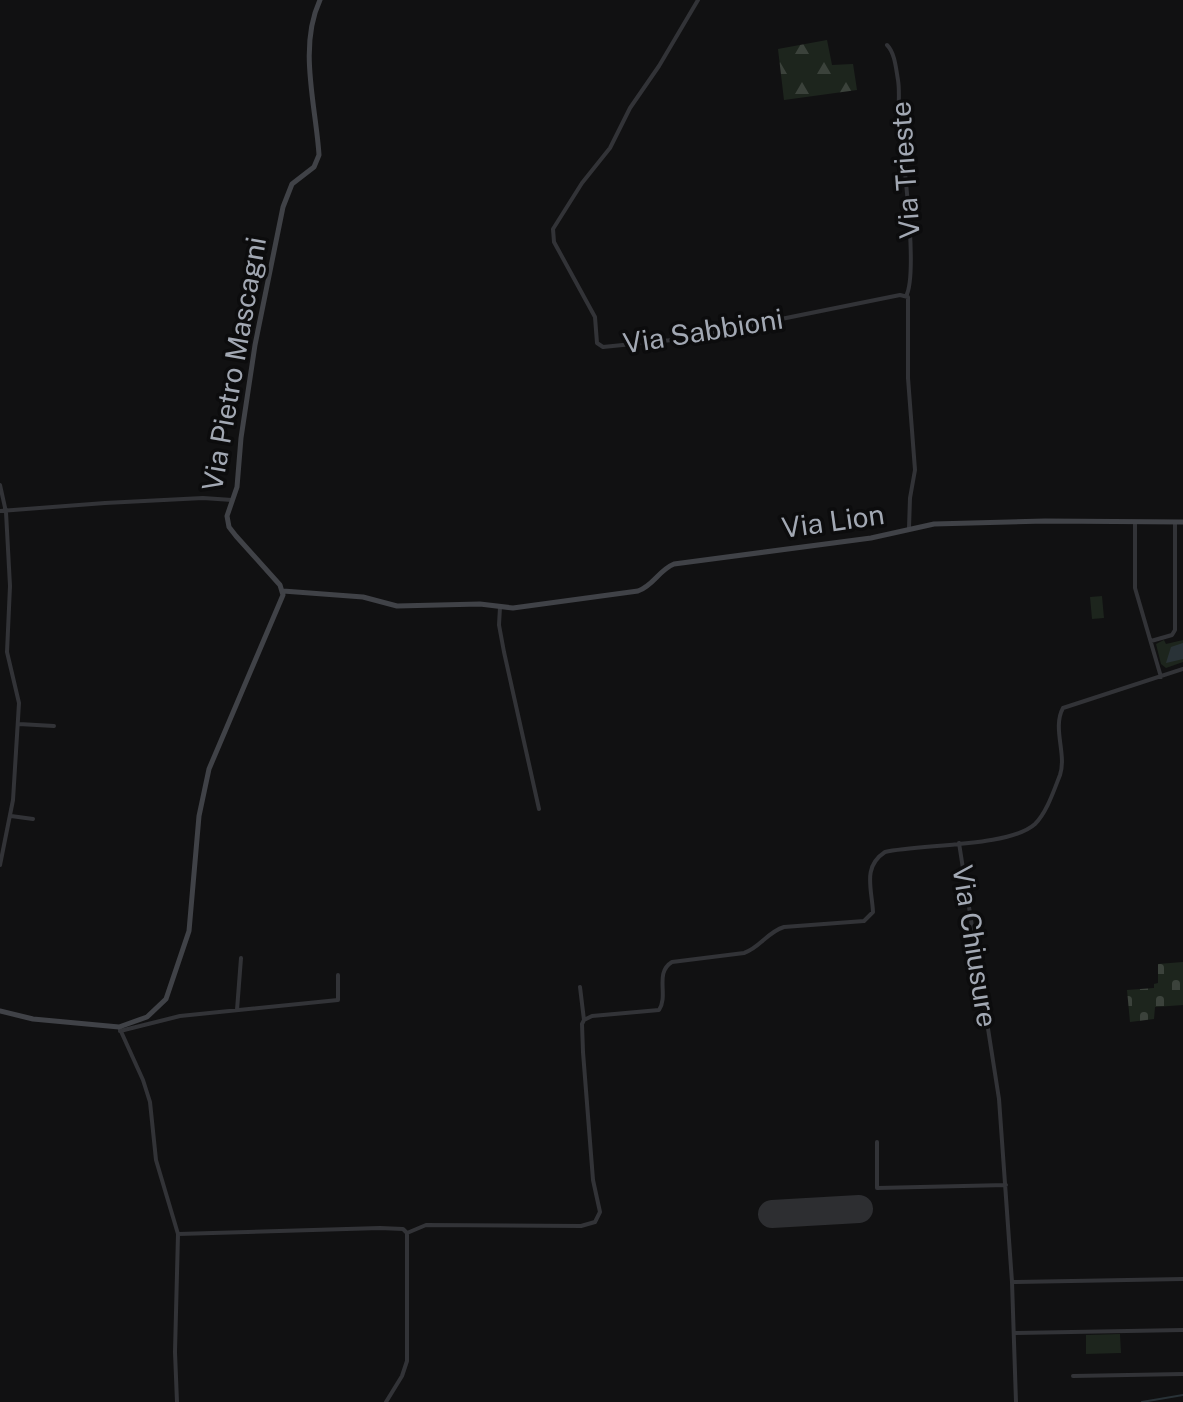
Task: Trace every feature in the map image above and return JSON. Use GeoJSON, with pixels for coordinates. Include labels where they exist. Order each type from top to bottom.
{"type":"FeatureCollection","features":[{"type":"Feature","properties":{"kind":"street","name":"Via Pietro Mascagni"},"geometry":{"type":"LineString","coordinates":[[283,591],[229,527],[227,516],[237,487],[255,345],[283,207],[292,184],[312,170],[319,155],[310,33],[313,14],[320,0]]}},
{"type":"Feature","properties":{"kind":"street","name":"Via Sabbioni"},"geometry":{"type":"LineString","coordinates":[[698,0],[630,108],[610,148],[582,183],[553,229],[554,242],[595,317],[600,346],[682,339],[907,296]]}},
{"type":"Feature","properties":{"kind":"street","name":"Via Trieste"},"geometry":{"type":"LineString","coordinates":[[887,45],[892,50],[899,82],[898,110],[911,254],[907,296],[908,378],[915,470],[909,528]]}},
{"type":"Feature","properties":{"kind":"street"},"geometry":{"type":"LineString","coordinates":[[0,485],[10,586],[3,644],[19,696],[11,816],[0,865]]}},
{"type":"Feature","properties":{"kind":"street"},"geometry":{"type":"LineString","coordinates":[[3,511],[203,498],[232,500]]}},
{"type":"Feature","properties":{"kind":"street","name":"Via Lion"},"geometry":{"type":"LineString","coordinates":[[283,591],[363,597],[379,603],[408,606],[480,604],[528,608],[638,591],[674,564],[882,537],[909,528],[980,522],[1183,522]]}},
{"type":"Feature","properties":{"kind":"street"},"geometry":{"type":"LineString","coordinates":[[1135,522],[1135,588],[1161,677]]}},
{"type":"Feature","properties":{"kind":"street"},"geometry":{"type":"LineString","coordinates":[[1151,641],[1172,635],[1175,630],[1175,522]]}},
{"type":"Feature","properties":{"kind":"street"},"geometry":{"type":"LineString","coordinates":[[135,1026],[160,1006],[174,982],[191,922],[199,816],[209,769],[283,591]]}},
{"type":"Feature","properties":{"kind":"street"},"geometry":{"type":"LineString","coordinates":[[500,607],[501,638],[539,809]]}},
{"type":"Feature","properties":{"kind":"street","name":"Via Chiusure"},"geometry":{"type":"LineString","coordinates":[[1016,1402],[1012,1282],[999,1099],[959,843],[1016,834],[1032,827],[1040,818],[1062,769],[1059,719],[1063,708],[1183,669]]}},
{"type":"Feature","properties":{"kind":"street"},"geometry":{"type":"LineString","coordinates":[[19,724],[54,726]]}},
{"type":"Feature","properties":{"kind":"street"},"geometry":{"type":"LineString","coordinates":[[11,816],[33,819]]}},
{"type":"Feature","properties":{"kind":"street"},"geometry":{"type":"LineString","coordinates":[[584,1020],[592,1016],[659,1010],[663,1003],[663,975],[667,965],[672,962],[744,953],[752,950],[775,929],[784,927],[864,921],[873,912],[870,875],[881,854],[959,843]]}},
{"type":"Feature","properties":{"kind":"street"},"geometry":{"type":"LineString","coordinates":[[237,1010],[241,958]]}},
{"type":"Feature","properties":{"kind":"street"},"geometry":{"type":"LineString","coordinates":[[0,1011],[33,1019],[120,1029],[180,1016],[338,1000],[338,975]]}},
{"type":"Feature","properties":{"kind":"street"},"geometry":{"type":"LineString","coordinates":[[407,1233],[426,1225],[581,1226],[590,1225],[599,1218],[593,1180],[580,987]]}},
{"type":"Feature","properties":{"kind":"street"},"geometry":{"type":"LineString","coordinates":[[120,1029],[148,1095],[156,1160],[178,1234],[177,1402]]}},
{"type":"Feature","properties":{"kind":"street"},"geometry":{"type":"LineString","coordinates":[[877,1142],[877,1188],[1006,1185]]}},
{"type":"Feature","properties":{"kind":"street"},"geometry":{"type":"LineString","coordinates":[[178,1234],[403,1229],[407,1233],[407,1361],[386,1402]]}},
{"type":"Feature","properties":{"kind":"street"},"geometry":{"type":"LineString","coordinates":[[1012,1282],[1183,1279]]}},
{"type":"Feature","properties":{"kind":"street"},"geometry":{"type":"LineString","coordinates":[[1014,1333],[1183,1330]]}},
{"type":"Feature","properties":{"kind":"street"},"geometry":{"type":"LineString","coordinates":[[1073,1376],[1183,1374]]}},
{"type":"Feature","properties":{"kind":"green space"},"geometry":{"type":"Polygon","coordinates":[[[827,40],[832,65],[853,64],[857,90],[784,100],[778,49],[827,40]]]}},
{"type":"Feature","properties":{"kind":"green space"},"geometry":{"type":"Polygon","coordinates":[[[1102,596],[1104,618],[1092,619],[1090,597],[1102,596]]]}},
{"type":"Feature","properties":{"kind":"green space"},"geometry":{"type":"Polygon","coordinates":[[[1164,640],[1166,644],[1183,640],[1183,662],[1166,668],[1161,664],[1156,644],[1164,640]]]}},
{"type":"Feature","properties":{"kind":"green space"},"geometry":{"type":"Polygon","coordinates":[[[1183,962],[1183,1005],[1155,1007],[1154,1019],[1130,1022],[1127,990],[1154,988],[1154,984],[1158,983],[1158,964],[1183,962]]]}},
{"type":"Feature","properties":{"kind":"green space"},"geometry":{"type":"Polygon","coordinates":[[[1120,1334],[1121,1353],[1086,1354],[1086,1335],[1120,1334]]]}},
{"type":"Feature","properties":{"kind":"water"},"geometry":{"type":"Polygon","coordinates":[[[1183,643],[1183,659],[1166,663],[1171,647],[1183,643]]]}},
{"type":"Feature","properties":{"kind":"waterway"},"geometry":{"type":"LineString","coordinates":[[1142,1402],[1183,1395]]}},
{"type":"Feature","properties":{"kind":"runway"},"geometry":{"type":"LineString","coordinates":[[772,1214],[859,1209]]}}]}
